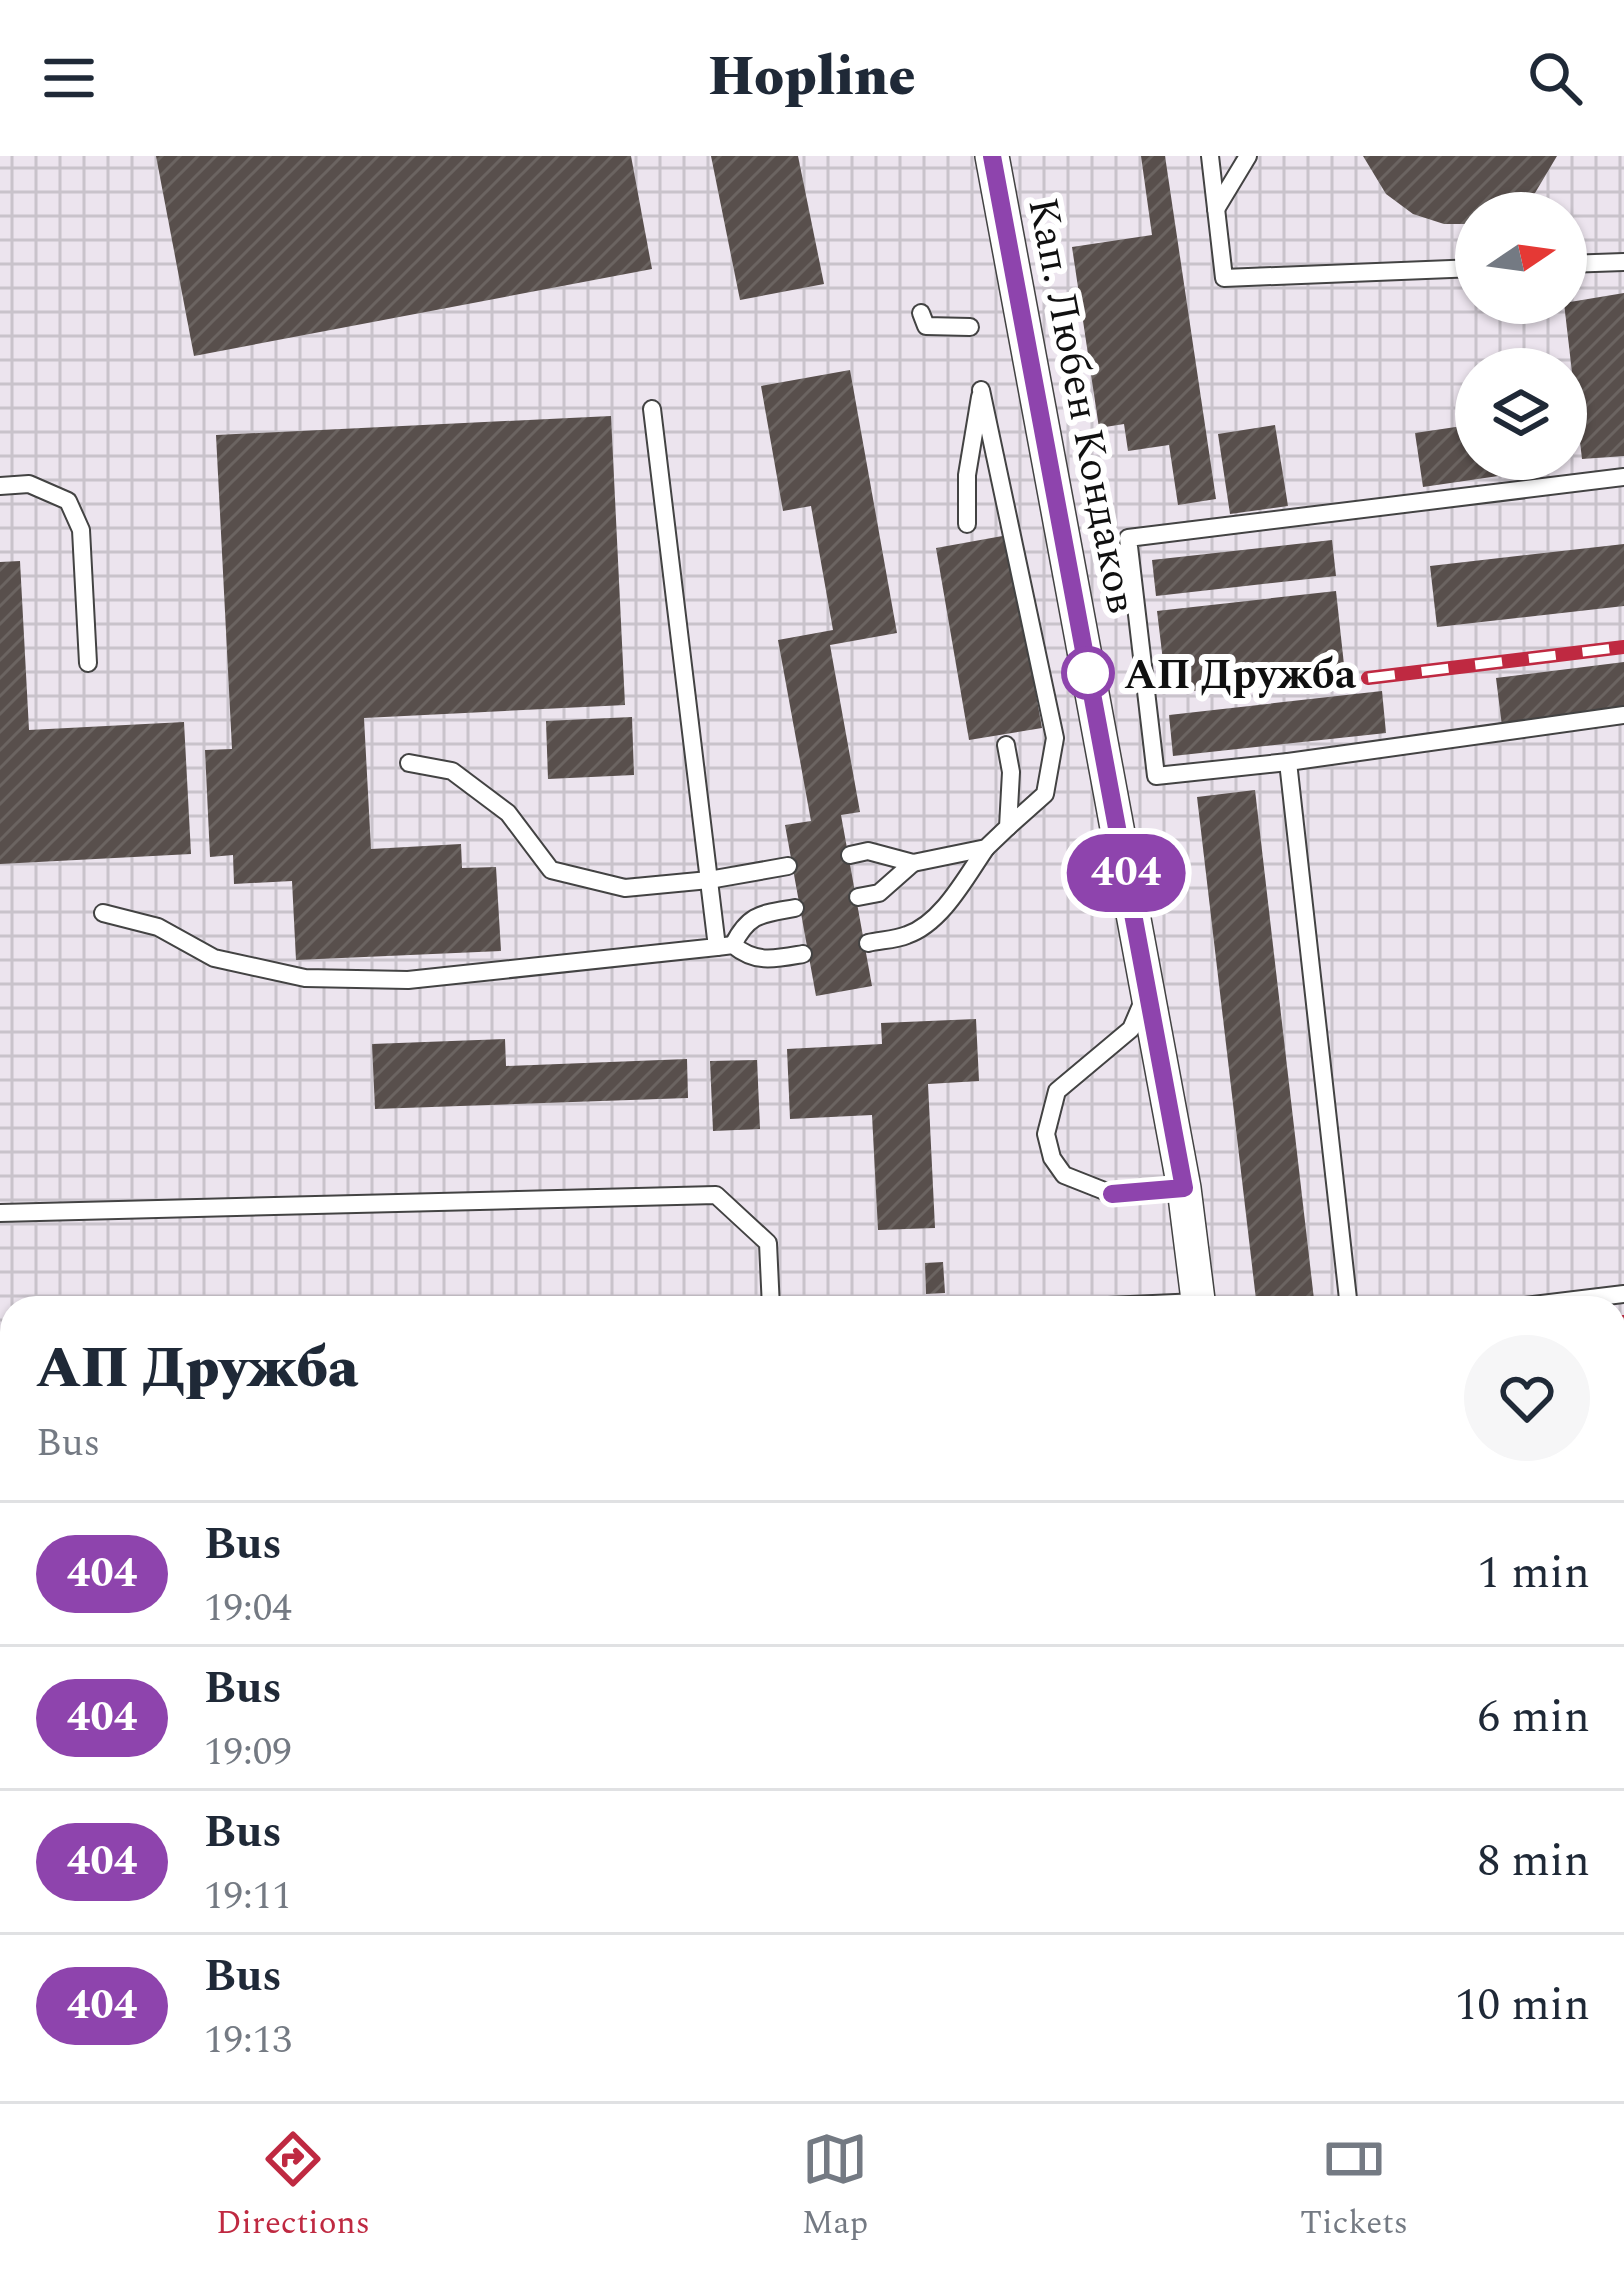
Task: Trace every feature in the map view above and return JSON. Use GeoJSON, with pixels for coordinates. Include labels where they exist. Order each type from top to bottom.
{"type":"FeatureCollection","features":[{"type":"Feature","properties":{"kind":"street","name":"Кап. Любен Кондаков"},"geometry":{"type":"LineString","coordinates":[[992,156],[1184,1188],[1197,1296]]}},
{"type":"Feature","properties":{"kind":"lane"},"geometry":{"type":"LineString","coordinates":[[1210,156],[1224,278],[1455,269]]}},
{"type":"Feature","properties":{"kind":"lane"},"geometry":{"type":"LineString","coordinates":[[1216,209],[1248,156]]}},
{"type":"Feature","properties":{"kind":"lane"},"geometry":{"type":"LineString","coordinates":[[1587,263],[1624,262]]}},
{"type":"Feature","properties":{"kind":"lane"},"geometry":{"type":"LineString","coordinates":[[922,313],[926,326],[970,327]]}},
{"type":"Feature","properties":{"kind":"lane"},"geometry":{"type":"LineString","coordinates":[[868,943],[925,926],[986,848],[1045,794],[1054,739],[981,390],[969,458],[967,524]]}},
{"type":"Feature","properties":{"kind":"lane"},"geometry":{"type":"LineString","coordinates":[[652,409],[709,880],[725,946]]}},
{"type":"Feature","properties":{"kind":"lane"},"geometry":{"type":"LineString","coordinates":[[1624,477],[1128,538],[1156,776],[1624,715]]}},
{"type":"Feature","properties":{"kind":"lane"},"geometry":{"type":"LineString","coordinates":[[0,486],[29,484],[68,501],[81,530],[88,663]]}},
{"type":"Feature","properties":{"kind":"lane"},"geometry":{"type":"LineString","coordinates":[[1006,745],[1011,772],[1008,827]]}},
{"type":"Feature","properties":{"kind":"lane"},"geometry":{"type":"LineString","coordinates":[[1288,761],[1348,1296]]}},
{"type":"Feature","properties":{"kind":"lane"},"geometry":{"type":"LineString","coordinates":[[409,763],[452,771],[508,813],[551,870],[625,888],[788,866]]}},
{"type":"Feature","properties":{"kind":"lane"},"geometry":{"type":"LineString","coordinates":[[850,855],[868,851],[913,862],[986,848]]}},
{"type":"Feature","properties":{"kind":"lane"},"geometry":{"type":"LineString","coordinates":[[858,897],[879,893],[913,862]]}},
{"type":"Feature","properties":{"kind":"lane"},"geometry":{"type":"LineString","coordinates":[[725,946],[744,923],[796,908]]}},
{"type":"Feature","properties":{"kind":"lane"},"geometry":{"type":"LineString","coordinates":[[103,913],[158,927],[214,958],[305,978],[408,980],[725,946],[748,958],[803,954]]}},
{"type":"Feature","properties":{"kind":"lane"},"geometry":{"type":"LineString","coordinates":[[1147,989],[1132,1029],[1057,1091],[1046,1134],[1052,1158],[1064,1175],[1112,1194],[1184,1188]]}},
{"type":"Feature","properties":{"kind":"lane"},"geometry":{"type":"LineString","coordinates":[[0,1213],[716,1195],[768,1243],[770,1296]]}},
{"type":"Feature","properties":{"kind":"shaded area"},"geometry":{"type":"Polygon","coordinates":[[[0,156],[1624,156],[1624,1296],[0,1296],[0,156]]]}},
{"type":"Feature","properties":{"kind":"building"},"geometry":{"type":"Polygon","coordinates":[[[156,156],[631,156],[652,269],[194,356],[156,156]]]}},
{"type":"Feature","properties":{"kind":"building"},"geometry":{"type":"Polygon","coordinates":[[[711,156],[798,156],[824,284],[740,300],[711,156]]]}},
{"type":"Feature","properties":{"kind":"building"},"geometry":{"type":"Polygon","coordinates":[[[1141,156],[1165,156],[1216,499],[1178,505],[1169,445],[1128,451],[1124,424],[1099,428],[1072,247],[1152,235],[1141,156]]]}},
{"type":"Feature","properties":{"kind":"building"},"geometry":{"type":"Polygon","coordinates":[[[1363,156],[1557,156],[1536,192],[1455,192],[1455,224],[1413,214],[1386,194],[1363,156]]]}},
{"type":"Feature","properties":{"kind":"building"},"geometry":{"type":"Polygon","coordinates":[[[1624,293],[1624,456],[1587,459],[1587,348],[1569,348],[1566,324],[1587,324],[1587,299],[1624,293]]]}},
{"type":"Feature","properties":{"kind":"building"},"geometry":{"type":"Polygon","coordinates":[[[850,370],[897,633],[830,645],[860,812],[841,815],[872,986],[816,996],[785,825],[811,821],[778,640],[833,630],[811,506],[783,511],[761,386],[850,370]]]}},
{"type":"Feature","properties":{"kind":"building"},"geometry":{"type":"Polygon","coordinates":[[[611,416],[625,705],[364,718],[371,849],[461,844],[462,868],[496,867],[501,951],[296,960],[292,881],[234,884],[233,855],[210,857],[205,750],[232,749],[216,435],[611,416]]]}},
{"type":"Feature","properties":{"kind":"building"},"geometry":{"type":"Polygon","coordinates":[[[1275,425],[1288,506],[1230,514],[1218,434],[1275,425]]]}},
{"type":"Feature","properties":{"kind":"building"},"geometry":{"type":"Polygon","coordinates":[[[1455,427],[1455,480],[1471,480],[1423,487],[1415,433],[1455,427]]]}},
{"type":"Feature","properties":{"kind":"building"},"geometry":{"type":"Polygon","coordinates":[[[1008,535],[1042,728],[969,740],[936,548],[1008,535]]]}},
{"type":"Feature","properties":{"kind":"building"},"geometry":{"type":"Polygon","coordinates":[[[1332,540],[1336,576],[1156,596],[1152,560],[1332,540]]]}},
{"type":"Feature","properties":{"kind":"building"},"geometry":{"type":"Polygon","coordinates":[[[1624,544],[1624,606],[1437,627],[1430,566],[1624,544]]]}},
{"type":"Feature","properties":{"kind":"building"},"geometry":{"type":"Polygon","coordinates":[[[20,561],[29,730],[184,722],[191,854],[0,864],[0,562],[20,561]]]}},
{"type":"Feature","properties":{"kind":"building"},"geometry":{"type":"Polygon","coordinates":[[[1336,591],[1345,674],[1167,694],[1157,611],[1336,591]]]}},
{"type":"Feature","properties":{"kind":"building"},"geometry":{"type":"Polygon","coordinates":[[[1624,662],[1624,710],[1502,726],[1496,678],[1624,662]]]}},
{"type":"Feature","properties":{"kind":"building"},"geometry":{"type":"Polygon","coordinates":[[[1382,691],[1386,733],[1173,756],[1169,715],[1382,691]]]}},
{"type":"Feature","properties":{"kind":"building"},"geometry":{"type":"Polygon","coordinates":[[[632,717],[634,775],[548,779],[546,721],[632,717]]]}},
{"type":"Feature","properties":{"kind":"building"},"geometry":{"type":"Polygon","coordinates":[[[1255,790],[1314,1296],[1256,1296],[1197,797],[1255,790]]]}},
{"type":"Feature","properties":{"kind":"building"},"geometry":{"type":"Polygon","coordinates":[[[976,1019],[979,1081],[928,1084],[935,1228],[878,1230],[872,1115],[790,1119],[787,1049],[882,1044],[881,1023],[976,1019]]]}},
{"type":"Feature","properties":{"kind":"building"},"geometry":{"type":"Polygon","coordinates":[[[505,1039],[506,1066],[687,1059],[688,1098],[375,1109],[372,1044],[505,1039]]]}},
{"type":"Feature","properties":{"kind":"building"},"geometry":{"type":"Polygon","coordinates":[[[757,1060],[760,1129],[713,1131],[710,1061],[757,1060]]]}},
{"type":"Feature","properties":{"kind":"building"},"geometry":{"type":"Polygon","coordinates":[[[943,1262],[945,1293],[926,1294],[925,1263],[943,1262]]]}},
{"type":"Feature","properties":{"kind":"railway"},"geometry":{"type":"LineString","coordinates":[[1368,678],[1624,647]]}},
{"type":"Feature","properties":{"kind":"bus line","name":"404"},"geometry":{"type":"LineString","coordinates":[[992,156],[1184,1188],[1112,1194]]}},
{"type":"Feature","properties":{"kind":"place","name":"АП Дружба"},"geometry":{"type":"Point","coordinates":[1088,673]}}]}
